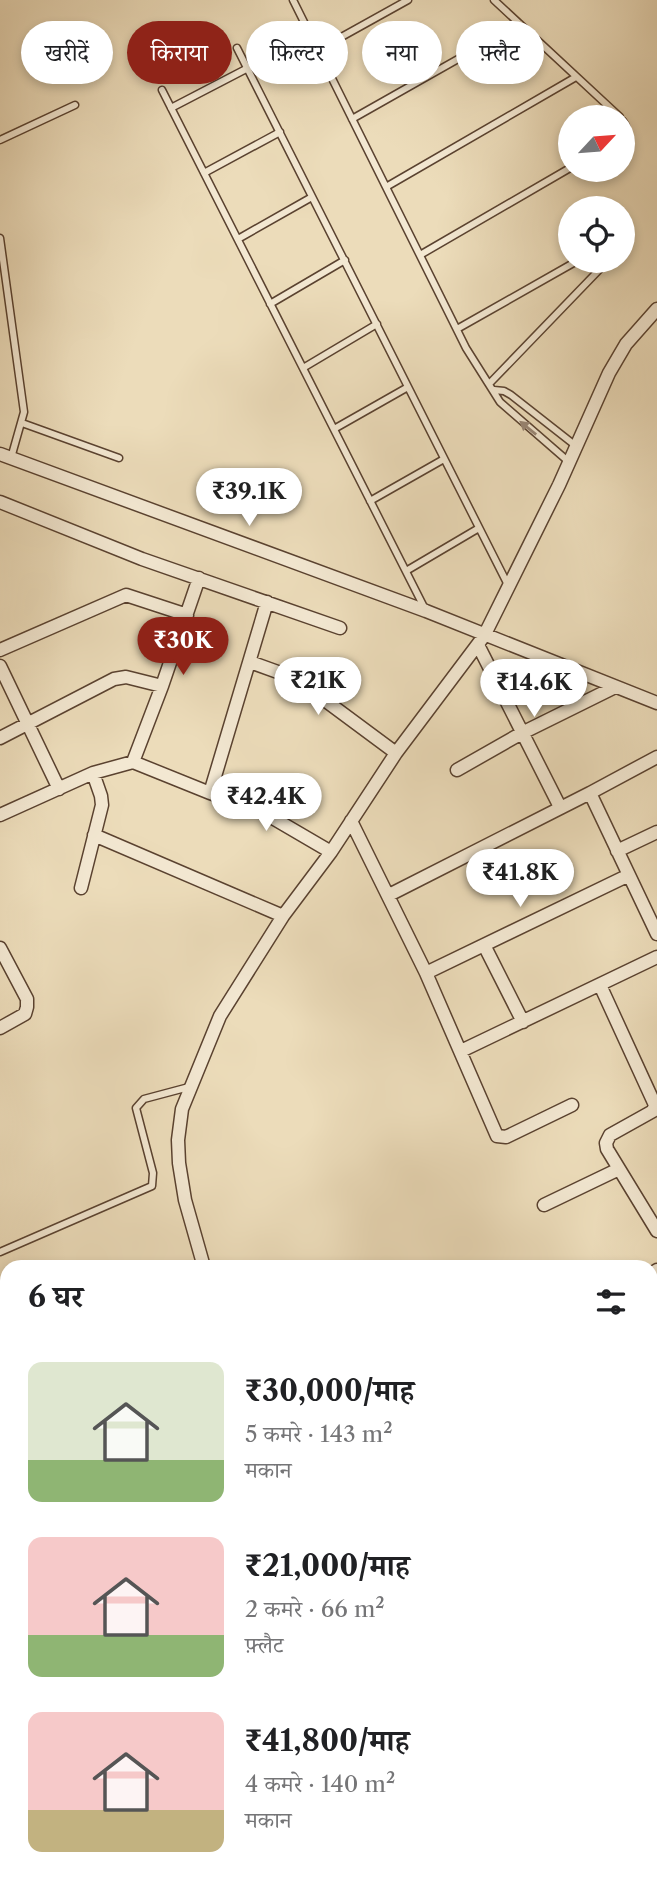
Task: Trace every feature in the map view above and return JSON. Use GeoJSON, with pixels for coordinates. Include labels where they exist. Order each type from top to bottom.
{"type":"FeatureCollection","features":[{"type":"Feature","properties":{"kind":"street"},"geometry":{"type":"LineString","coordinates":[[202,1260],[185,1200],[178,1140],[183,1109],[220,1016],[284,916],[331,852],[396,753],[481,640],[569,462],[609,373],[626,344],[657,309]]}},
{"type":"Feature","properties":{"kind":"street"},"geometry":{"type":"LineString","coordinates":[[6,456],[426,611],[481,640],[657,703]]}},
{"type":"Feature","properties":{"kind":"street"},"geometry":{"type":"LineString","coordinates":[[0,502],[142,559],[340,628]]}},
{"type":"Feature","properties":{"kind":"street"},"geometry":{"type":"LineString","coordinates":[[133,762],[163,687],[199,578]]}},
{"type":"Feature","properties":{"kind":"street"},"geometry":{"type":"LineString","coordinates":[[0,650],[126,595],[187,615]]}},
{"type":"Feature","properties":{"kind":"street"},"geometry":{"type":"LineString","coordinates":[[210,793],[267,602]]}},
{"type":"Feature","properties":{"kind":"street"},"geometry":{"type":"LineString","coordinates":[[481,640],[560,807]]}},
{"type":"Feature","properties":{"kind":"street"},"geometry":{"type":"LineString","coordinates":[[250,662],[303,684],[396,753]]}},
{"type":"Feature","properties":{"kind":"street"},"geometry":{"type":"LineString","coordinates":[[0,666],[59,789]]}},
{"type":"Feature","properties":{"kind":"street"},"geometry":{"type":"LineString","coordinates":[[0,738],[114,679],[126,677],[163,687]]}},
{"type":"Feature","properties":{"kind":"street"},"geometry":{"type":"LineString","coordinates":[[457,770],[615,687]]}},
{"type":"Feature","properties":{"kind":"street"},"geometry":{"type":"LineString","coordinates":[[389,895],[657,757]]}},
{"type":"Feature","properties":{"kind":"street"},"geometry":{"type":"LineString","coordinates":[[0,815],[93,774],[133,762],[266,814],[331,852]]}},
{"type":"Feature","properties":{"kind":"street"},"geometry":{"type":"LineString","coordinates":[[81,888],[102,805],[93,774]]}},
{"type":"Feature","properties":{"kind":"street"},"geometry":{"type":"LineString","coordinates":[[590,793],[629,875],[652,910],[657,934]]}},
{"type":"Feature","properties":{"kind":"street"},"geometry":{"type":"LineString","coordinates":[[351,821],[426,973],[498,1136],[506,1137],[572,1105]]}},
{"type":"Feature","properties":{"kind":"street"},"geometry":{"type":"LineString","coordinates":[[617,851],[657,832]]}},
{"type":"Feature","properties":{"kind":"street"},"geometry":{"type":"LineString","coordinates":[[94,835],[284,916]]}},
{"type":"Feature","properties":{"kind":"street"},"geometry":{"type":"LineString","coordinates":[[426,973],[629,875]]}},
{"type":"Feature","properties":{"kind":"street"},"geometry":{"type":"LineString","coordinates":[[484,945],[523,1022]]}},
{"type":"Feature","properties":{"kind":"street"},"geometry":{"type":"LineString","coordinates":[[0,948],[27,999],[25,1014],[0,1028]]}},
{"type":"Feature","properties":{"kind":"street"},"geometry":{"type":"LineString","coordinates":[[461,1051],[657,957]]}},
{"type":"Feature","properties":{"kind":"street"},"geometry":{"type":"LineString","coordinates":[[600,985],[655,1105],[653,1111],[608,1138],[607,1149],[657,1231]]}},
{"type":"Feature","properties":{"kind":"street"},"geometry":{"type":"LineString","coordinates":[[544,1205],[619,1169]]}},
{"type":"Feature","properties":{"kind":"lane"},"geometry":{"type":"LineString","coordinates":[[293,0],[304,21]]}},
{"type":"Feature","properties":{"kind":"lane"},"geometry":{"type":"LineString","coordinates":[[348,33],[408,0]]}},
{"type":"Feature","properties":{"kind":"lane"},"geometry":{"type":"LineString","coordinates":[[494,0],[517,21]]}},
{"type":"Feature","properties":{"kind":"lane"},"geometry":{"type":"LineString","coordinates":[[544,47],[606,105]]}},
{"type":"Feature","properties":{"kind":"lane"},"geometry":{"type":"LineString","coordinates":[[237,48],[246,66]]}},
{"type":"Feature","properties":{"kind":"lane"},"geometry":{"type":"LineString","coordinates":[[352,119],[456,60]]}},
{"type":"Feature","properties":{"kind":"lane"},"geometry":{"type":"LineString","coordinates":[[171,108],[246,69]]}},
{"type":"Feature","properties":{"kind":"lane"},"geometry":{"type":"LineString","coordinates":[[386,187],[576,77]]}},
{"type":"Feature","properties":{"kind":"lane"},"geometry":{"type":"LineString","coordinates":[[255,84],[509,587]]}},
{"type":"Feature","properties":{"kind":"lane"},"geometry":{"type":"LineString","coordinates":[[335,84],[457,329],[500,402],[508,412],[569,462]]}},
{"type":"Feature","properties":{"kind":"lane"},"geometry":{"type":"LineString","coordinates":[[162,90],[426,611]]}},
{"type":"Feature","properties":{"kind":"lane"},"geometry":{"type":"LineString","coordinates":[[0,140],[75,105]]}},
{"type":"Feature","properties":{"kind":"lane"},"geometry":{"type":"LineString","coordinates":[[204,173],[280,132]]}},
{"type":"Feature","properties":{"kind":"lane"},"geometry":{"type":"LineString","coordinates":[[420,255],[558,175]]}},
{"type":"Feature","properties":{"kind":"lane"},"geometry":{"type":"LineString","coordinates":[[237,239],[312,197]]}},
{"type":"Feature","properties":{"kind":"lane"},"geometry":{"type":"LineString","coordinates":[[0,237],[24,412],[22,423],[6,456]]}},
{"type":"Feature","properties":{"kind":"lane"},"geometry":{"type":"LineString","coordinates":[[270,304],[345,260]]}},
{"type":"Feature","properties":{"kind":"lane"},"geometry":{"type":"LineString","coordinates":[[457,329],[558,272]]}},
{"type":"Feature","properties":{"kind":"lane"},"geometry":{"type":"LineString","coordinates":[[491,387],[596,273]]}},
{"type":"Feature","properties":{"kind":"lane"},"geometry":{"type":"LineString","coordinates":[[303,368],[376,324]]}},
{"type":"Feature","properties":{"kind":"lane"},"geometry":{"type":"LineString","coordinates":[[334,429],[408,387]]}},
{"type":"Feature","properties":{"kind":"lane"},"geometry":{"type":"LineString","coordinates":[[491,387],[511,395],[576,446]]}},
{"type":"Feature","properties":{"kind":"lane"},"geometry":{"type":"LineString","coordinates":[[22,423],[119,458]]}},
{"type":"Feature","properties":{"kind":"lane"},"geometry":{"type":"LineString","coordinates":[[370,501],[444,458]]}},
{"type":"Feature","properties":{"kind":"lane"},"geometry":{"type":"LineString","coordinates":[[405,571],[479,528]]}},
{"type":"Feature","properties":{"kind":"lane"},"geometry":{"type":"LineString","coordinates":[[0,1252],[152,1186],[153,1173],[136,1108],[144,1099],[191,1087]]}}]}
